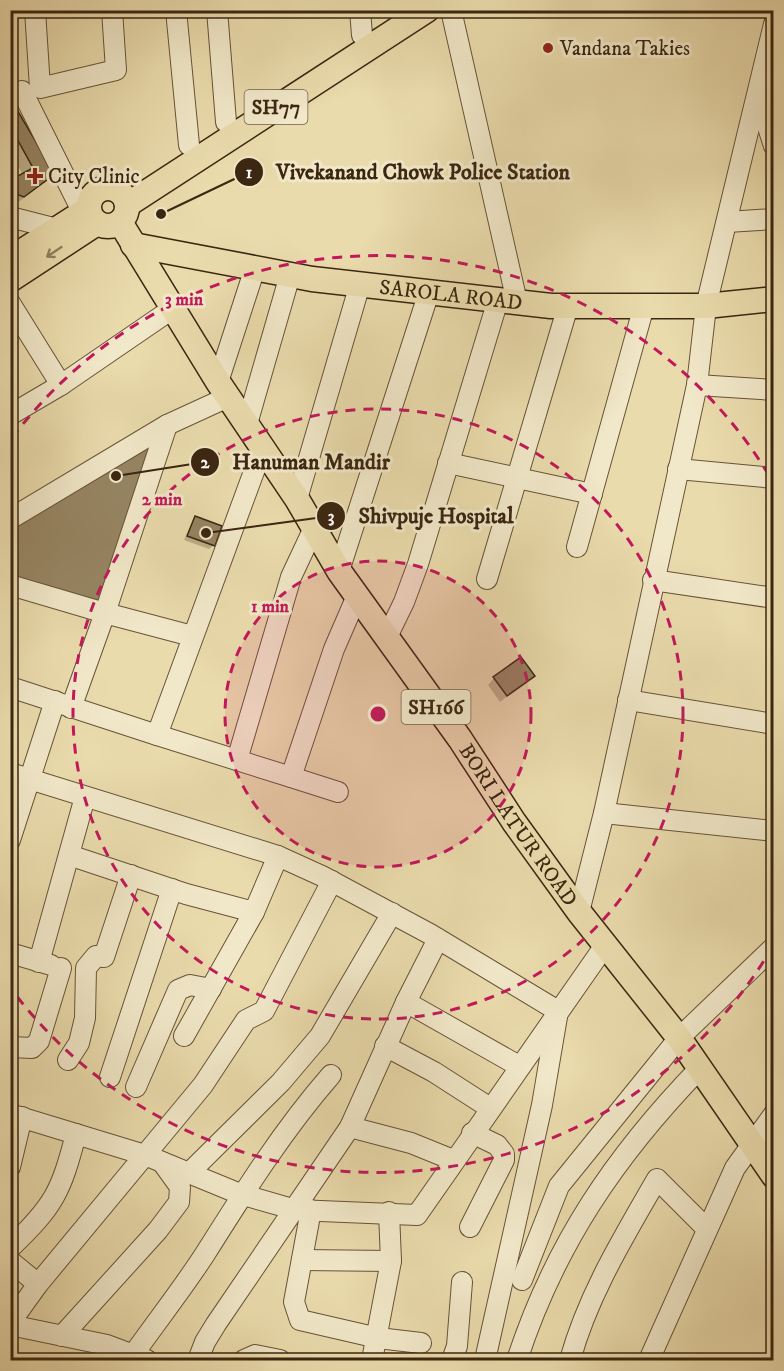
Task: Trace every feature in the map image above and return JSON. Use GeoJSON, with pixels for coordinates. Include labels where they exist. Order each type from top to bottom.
{"type":"FeatureCollection","features":[{"type":"Feature","properties":{"kind":"main road","name":"SH77"},"geometry":{"type":"LineString","coordinates":[[10,280],[189,145],[401,10]]}},
{"type":"Feature","properties":{"kind":"main road","name":"SH77"},"geometry":{"type":"LineString","coordinates":[[10,259],[57,229],[105,210],[427,10]]}},
{"type":"Feature","properties":{"kind":"main road","name":"BORI LATUR ROAD"},"geometry":{"type":"LineString","coordinates":[[105,210],[133,245],[223,390],[297,500],[339,571],[386,639],[460,739],[514,822],[579,912],[679,1038],[774,1176]]}},
{"type":"Feature","properties":{"kind":"main road","name":"SAROLA ROAD"},"geometry":{"type":"LineString","coordinates":[[133,245],[290,275],[507,301],[568,306],[706,306],[774,299]]}},
{"type":"Feature","properties":{"kind":"street"},"geometry":{"type":"LineString","coordinates":[[24,91],[116,70],[112,10]]}},
{"type":"Feature","properties":{"kind":"street"},"geometry":{"type":"LineString","coordinates":[[176,10],[189,145]]}},
{"type":"Feature","properties":{"kind":"street"},"geometry":{"type":"LineString","coordinates":[[217,10],[226,122]]}},
{"type":"Feature","properties":{"kind":"street"},"geometry":{"type":"LineString","coordinates":[[360,10],[362,35]]}},
{"type":"Feature","properties":{"kind":"street"},"geometry":{"type":"LineString","coordinates":[[386,639],[404,602],[448,463],[507,301],[451,10]]}},
{"type":"Feature","properties":{"kind":"street"},"geometry":{"type":"LineString","coordinates":[[33,11],[24,91],[105,210]]}},
{"type":"Feature","properties":{"kind":"street"},"geometry":{"type":"LineString","coordinates":[[579,912],[604,813],[697,385],[706,306],[774,24]]}},
{"type":"Feature","properties":{"kind":"street"},"geometry":{"type":"LineString","coordinates":[[757,94],[774,146]]}},
{"type":"Feature","properties":{"kind":"street"},"geometry":{"type":"LineString","coordinates":[[10,217],[57,229]]}},
{"type":"Feature","properties":{"kind":"street"},"geometry":{"type":"LineString","coordinates":[[728,222],[774,219]]}},
{"type":"Feature","properties":{"kind":"street"},"geometry":{"type":"LineString","coordinates":[[10,519],[223,390],[255,268]]}},
{"type":"Feature","properties":{"kind":"street"},"geometry":{"type":"LineString","coordinates":[[247,424],[290,275]]}},
{"type":"Feature","properties":{"kind":"street"},"geometry":{"type":"LineString","coordinates":[[297,500],[360,284]]}},
{"type":"Feature","properties":{"kind":"street"},"geometry":{"type":"LineString","coordinates":[[339,571],[429,292]]}},
{"type":"Feature","properties":{"kind":"street"},"geometry":{"type":"LineString","coordinates":[[10,303],[61,385]]}},
{"type":"Feature","properties":{"kind":"street"},"geometry":{"type":"LineString","coordinates":[[488,579],[568,306]]}},
{"type":"Feature","properties":{"kind":"street"},"geometry":{"type":"LineString","coordinates":[[577,547],[644,306]]}},
{"type":"Feature","properties":{"kind":"street"},"geometry":{"type":"LineString","coordinates":[[10,416],[61,385],[172,309]]}},
{"type":"Feature","properties":{"kind":"street"},"geometry":{"type":"LineString","coordinates":[[697,385],[774,390]]}},
{"type":"Feature","properties":{"kind":"street"},"geometry":{"type":"LineString","coordinates":[[10,840],[20,776],[63,705],[105,613],[167,425]]}},
{"type":"Feature","properties":{"kind":"street"},"geometry":{"type":"LineString","coordinates":[[157,735],[263,447]]}},
{"type":"Feature","properties":{"kind":"street"},"geometry":{"type":"LineString","coordinates":[[448,463],[518,476],[592,494]]}},
{"type":"Feature","properties":{"kind":"street"},"geometry":{"type":"LineString","coordinates":[[678,469],[774,478]]}},
{"type":"Feature","properties":{"kind":"street"},"geometry":{"type":"LineString","coordinates":[[237,760],[291,577],[314,528]]}},
{"type":"Feature","properties":{"kind":"street"},"geometry":{"type":"LineString","coordinates":[[653,580],[774,598]]}},
{"type":"Feature","properties":{"kind":"street"},"geometry":{"type":"LineString","coordinates":[[10,585],[192,636]]}},
{"type":"Feature","properties":{"kind":"street"},"geometry":{"type":"LineString","coordinates":[[291,777],[334,649],[357,596]]}},
{"type":"Feature","properties":{"kind":"street"},"geometry":{"type":"LineString","coordinates":[[10,687],[338,792]]}},
{"type":"Feature","properties":{"kind":"street"},"geometry":{"type":"LineString","coordinates":[[628,700],[774,724]]}},
{"type":"Feature","properties":{"kind":"street"},"geometry":{"type":"LineString","coordinates":[[20,776],[278,856],[392,913],[558,1011]]}},
{"type":"Feature","properties":{"kind":"street"},"geometry":{"type":"LineString","coordinates":[[39,962],[85,797]]}},
{"type":"Feature","properties":{"kind":"street"},"geometry":{"type":"LineString","coordinates":[[604,813],[774,831]]}},
{"type":"Feature","properties":{"kind":"street"},"geometry":{"type":"LineString","coordinates":[[69,855],[172,889],[254,912]]}},
{"type":"Feature","properties":{"kind":"street"},"geometry":{"type":"LineString","coordinates":[[184,1036],[254,912],[278,856]]}},
{"type":"Feature","properties":{"kind":"street"},"geometry":{"type":"LineString","coordinates":[[68,1059],[80,1043],[85,1018],[86,968],[96,956],[104,957],[131,875]]}},
{"type":"Feature","properties":{"kind":"street"},"geometry":{"type":"LineString","coordinates":[[331,1075],[311,1098],[240,1194],[140,1358],[104,1353],[62,1336],[10,1324],[38,1284],[154,1159],[246,1020],[264,1011],[332,881]]}},
{"type":"Feature","properties":{"kind":"street"},"geometry":{"type":"LineString","coordinates":[[110,1077],[172,889]]}},
{"type":"Feature","properties":{"kind":"street"},"geometry":{"type":"LineString","coordinates":[[189,1173],[280,1082],[321,1036],[392,913]]}},
{"type":"Feature","properties":{"kind":"street"},"geometry":{"type":"LineString","coordinates":[[198,1360],[204,1342],[216,1324],[303,1210],[350,1127],[385,1046],[438,939]]}},
{"type":"Feature","properties":{"kind":"street"},"geometry":{"type":"LineString","coordinates":[[10,1167],[16,1116],[154,1159],[240,1194],[303,1210],[417,1215],[453,1160],[606,944]]}},
{"type":"Feature","properties":{"kind":"street"},"geometry":{"type":"LineString","coordinates":[[522,1280],[560,1186],[679,1038],[774,947]]}},
{"type":"Feature","properties":{"kind":"street"},"geometry":{"type":"LineString","coordinates":[[10,953],[86,976]]}},
{"type":"Feature","properties":{"kind":"street"},"geometry":{"type":"LineString","coordinates":[[10,1047],[32,1048],[39,1041],[61,968]]}},
{"type":"Feature","properties":{"kind":"street"},"geometry":{"type":"LineString","coordinates":[[136,1087],[178,990],[190,985],[211,989]]}},
{"type":"Feature","properties":{"kind":"street"},"geometry":{"type":"LineString","coordinates":[[406,1002],[519,1066]]}},
{"type":"Feature","properties":{"kind":"street"},"geometry":{"type":"LineString","coordinates":[[485,1360],[502,1275],[527,1178],[558,1011]]}},
{"type":"Feature","properties":{"kind":"street"},"geometry":{"type":"LineString","coordinates":[[385,1046],[434,1072],[490,1108]]}},
{"type":"Feature","properties":{"kind":"street"},"geometry":{"type":"LineString","coordinates":[[517,1360],[558,1256],[627,1149],[700,1068]]}},
{"type":"Feature","properties":{"kind":"street"},"geometry":{"type":"LineString","coordinates":[[649,1360],[735,1168],[774,1114]]}},
{"type":"Feature","properties":{"kind":"street"},"geometry":{"type":"LineString","coordinates":[[350,1127],[411,1143],[453,1160]]}},
{"type":"Feature","properties":{"kind":"street"},"geometry":{"type":"LineString","coordinates":[[470,1227],[504,1160],[504,1154],[497,1145],[472,1133]]}},
{"type":"Feature","properties":{"kind":"street"},"geometry":{"type":"LineString","coordinates":[[10,1248],[38,1222],[59,1193],[76,1134]]}},
{"type":"Feature","properties":{"kind":"street"},"geometry":{"type":"LineString","coordinates":[[62,1336],[158,1230],[179,1202],[180,1187],[154,1159]]}},
{"type":"Feature","properties":{"kind":"street"},"geometry":{"type":"LineString","coordinates":[[570,1360],[590,1300],[603,1272],[657,1179],[708,1228]]}},
{"type":"Feature","properties":{"kind":"street"},"geometry":{"type":"LineString","coordinates":[[303,1210],[302,1260],[294,1302],[300,1320],[378,1338],[421,1343]]}},
{"type":"Feature","properties":{"kind":"street"},"geometry":{"type":"LineString","coordinates":[[372,1360],[391,1261],[389,1212]]}},
{"type":"Feature","properties":{"kind":"street"},"geometry":{"type":"LineString","coordinates":[[302,1260],[391,1261]]}},
{"type":"Feature","properties":{"kind":"street"},"geometry":{"type":"LineString","coordinates":[[10,1261],[38,1284]]}},
{"type":"Feature","properties":{"kind":"street"},"geometry":{"type":"LineString","coordinates":[[502,1275],[544,1287]]}},
{"type":"Feature","properties":{"kind":"street"},"geometry":{"type":"LineString","coordinates":[[452,1360],[457,1346],[462,1282]]}},
{"type":"Feature","properties":{"kind":"street"},"geometry":{"type":"LineString","coordinates":[[244,1360],[255,1355],[280,1360]]}},
{"type":"Feature","properties":{"kind":"building"},"geometry":{"type":"Polygon","coordinates":[[[13,103],[55,174],[24,197],[10,192],[10,175],[16,177],[33,168],[10,126],[10,104],[13,103]]]}},
{"type":"Feature","properties":{"kind":"building"},"geometry":{"type":"Polygon","coordinates":[[[162,431],[104,606],[10,581],[10,522],[162,431]]]}},
{"type":"Feature","properties":{"kind":"building"},"geometry":{"type":"Polygon","coordinates":[[[195,516],[222,526],[215,546],[187,536],[195,516]]]}},
{"type":"Feature","properties":{"kind":"building"},"geometry":{"type":"Polygon","coordinates":[[[521,657],[535,676],[507,696],[493,677],[521,657]]]}},
{"type":"Feature","properties":{"kind":"place","name":"Vandana Takies"},"geometry":{"type":"Point","coordinates":[548,48]}},
{"type":"Feature","properties":{"kind":"place","name":"City Clinic"},"geometry":{"type":"Point","coordinates":[35,176]}},
{"type":"Feature","properties":{"kind":"place","name":"Vivekanand Chowk Police Station"},"geometry":{"type":"Point","coordinates":[161,214]}},
{"type":"Feature","properties":{"kind":"place","name":"Hanuman Mandir"},"geometry":{"type":"Point","coordinates":[116,476]}},
{"type":"Feature","properties":{"kind":"place","name":"Shivpuje Hospital"},"geometry":{"type":"Point","coordinates":[206,533]}}]}
